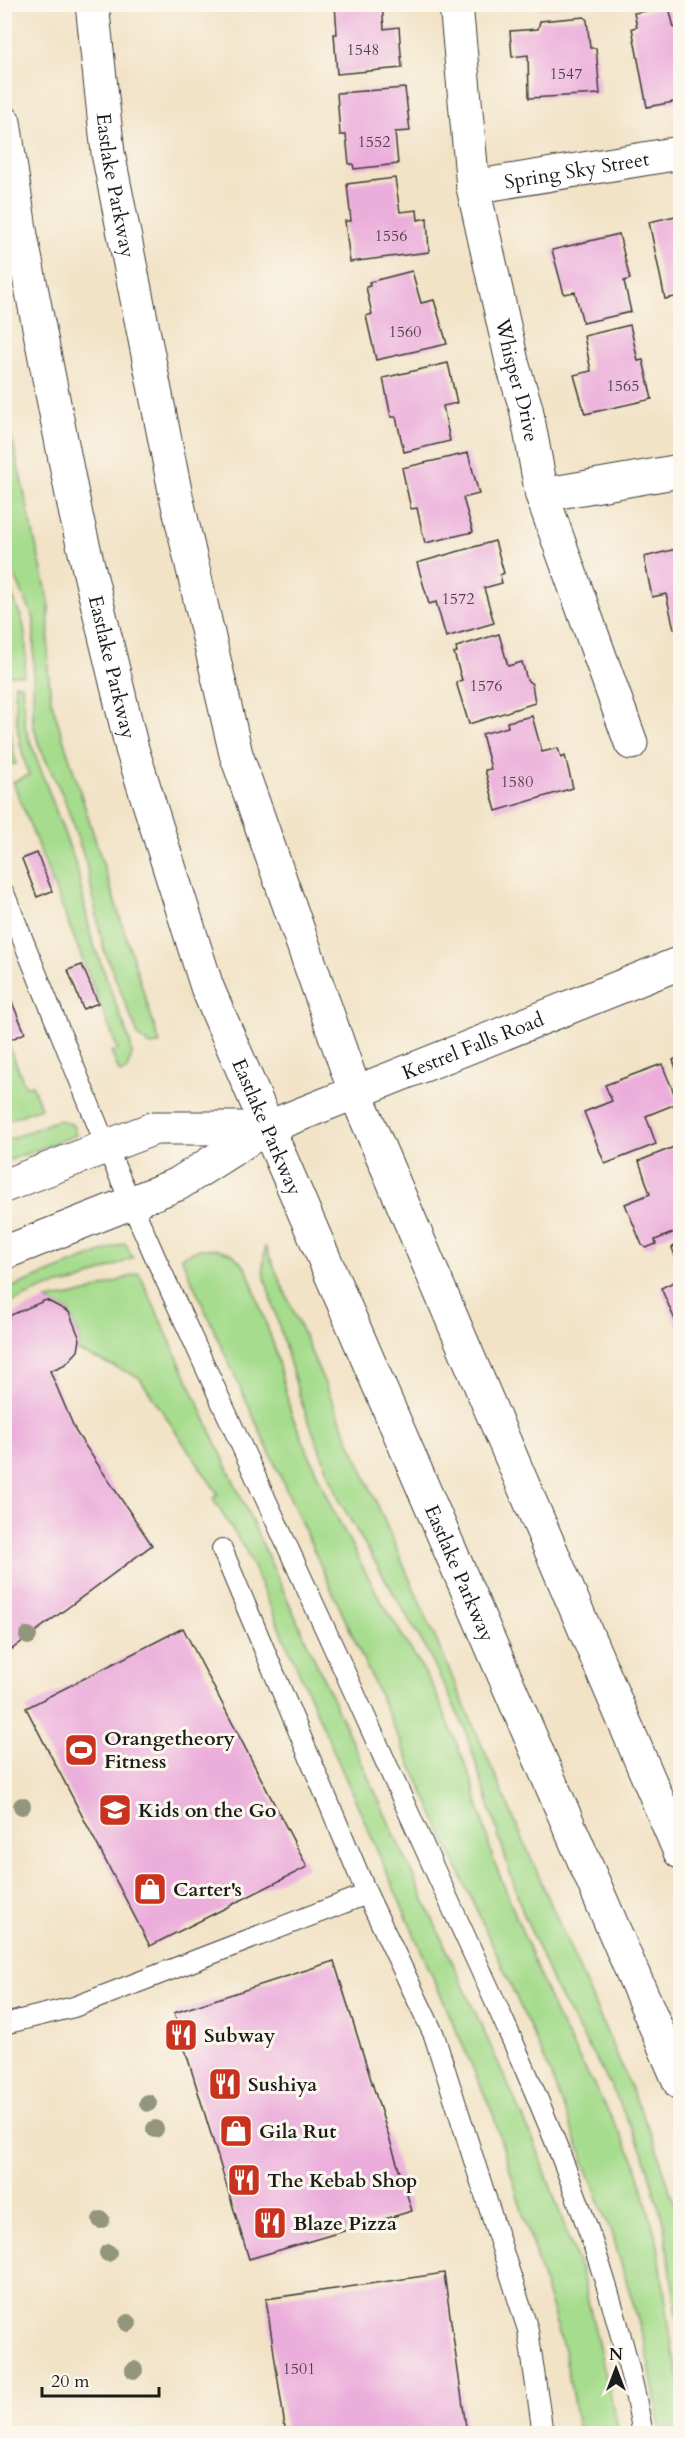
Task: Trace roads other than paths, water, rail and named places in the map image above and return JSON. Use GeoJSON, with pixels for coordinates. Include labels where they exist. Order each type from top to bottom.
{"type":"FeatureCollection","features":[{"type":"Feature","properties":{"kind":"main road","name":"Eastlake Parkway"},"geometry":{"type":"LineString","coordinates":[[92,4],[108,153],[176,496],[236,754],[355,1092],[681,1852]]}},
{"type":"Feature","properties":{"kind":"main road","name":"Whisper Drive"},"geometry":{"type":"LineString","coordinates":[[456,4],[473,187],[504,314],[513,366],[526,408],[543,495],[632,743]]}},
{"type":"Feature","properties":{"kind":"main road","name":"Eastlake Parkway"},"geometry":{"type":"LineString","coordinates":[[4,123],[13,238],[76,515],[132,749],[207,987],[266,1128],[681,2082]]}},
{"type":"Feature","properties":{"kind":"main road","name":"Spring Sky Street"},"geometry":{"type":"LineString","coordinates":[[473,187],[681,153]]}},
{"type":"Feature","properties":{"kind":"main road"},"geometry":{"type":"LineString","coordinates":[[543,495],[681,471]]}},
{"type":"Feature","properties":{"kind":"main road","name":"Kestrel Falls Road"},"geometry":{"type":"LineString","coordinates":[[4,1253],[178,1184],[266,1128],[681,963]]}},
{"type":"Feature","properties":{"kind":"main road","name":"Kestrel Falls Road"},"geometry":{"type":"LineString","coordinates":[[4,1186],[155,1128],[266,1128]]}},
{"type":"Feature","properties":{"kind":"lane"},"geometry":{"type":"LineString","coordinates":[[4,893],[131,1203],[538,2096],[596,2246],[631,2365],[643,2433]]}},
{"type":"Feature","properties":{"kind":"lane"},"geometry":{"type":"LineString","coordinates":[[222,1549],[367,1894],[434,2035],[528,2331],[543,2433]]}},
{"type":"Feature","properties":{"kind":"lane"},"geometry":{"type":"LineString","coordinates":[[4,2024],[74,2007],[367,1894]]}},
{"type":"Feature","properties":{"kind":"place","name":"Orangetheory Fitness"},"geometry":{"type":"Point","coordinates":[81,1750]}},
{"type":"Feature","properties":{"kind":"place","name":"Kids on the Go"},"geometry":{"type":"Point","coordinates":[115,1810]}},
{"type":"Feature","properties":{"kind":"place","name":"Carter's"},"geometry":{"type":"Point","coordinates":[150,1889]}},
{"type":"Feature","properties":{"kind":"place","name":"Subway"},"geometry":{"type":"Point","coordinates":[181,2035]}},
{"type":"Feature","properties":{"kind":"place","name":"Sushiya"},"geometry":{"type":"Point","coordinates":[225,2084]}},
{"type":"Feature","properties":{"kind":"place","name":"Gila Rut"},"geometry":{"type":"Point","coordinates":[236,2131]}},
{"type":"Feature","properties":{"kind":"place","name":"The Kebab Shop"},"geometry":{"type":"Point","coordinates":[244,2180]}},
{"type":"Feature","properties":{"kind":"place","name":"Blaze Pizza"},"geometry":{"type":"Point","coordinates":[270,2223]}}]}
